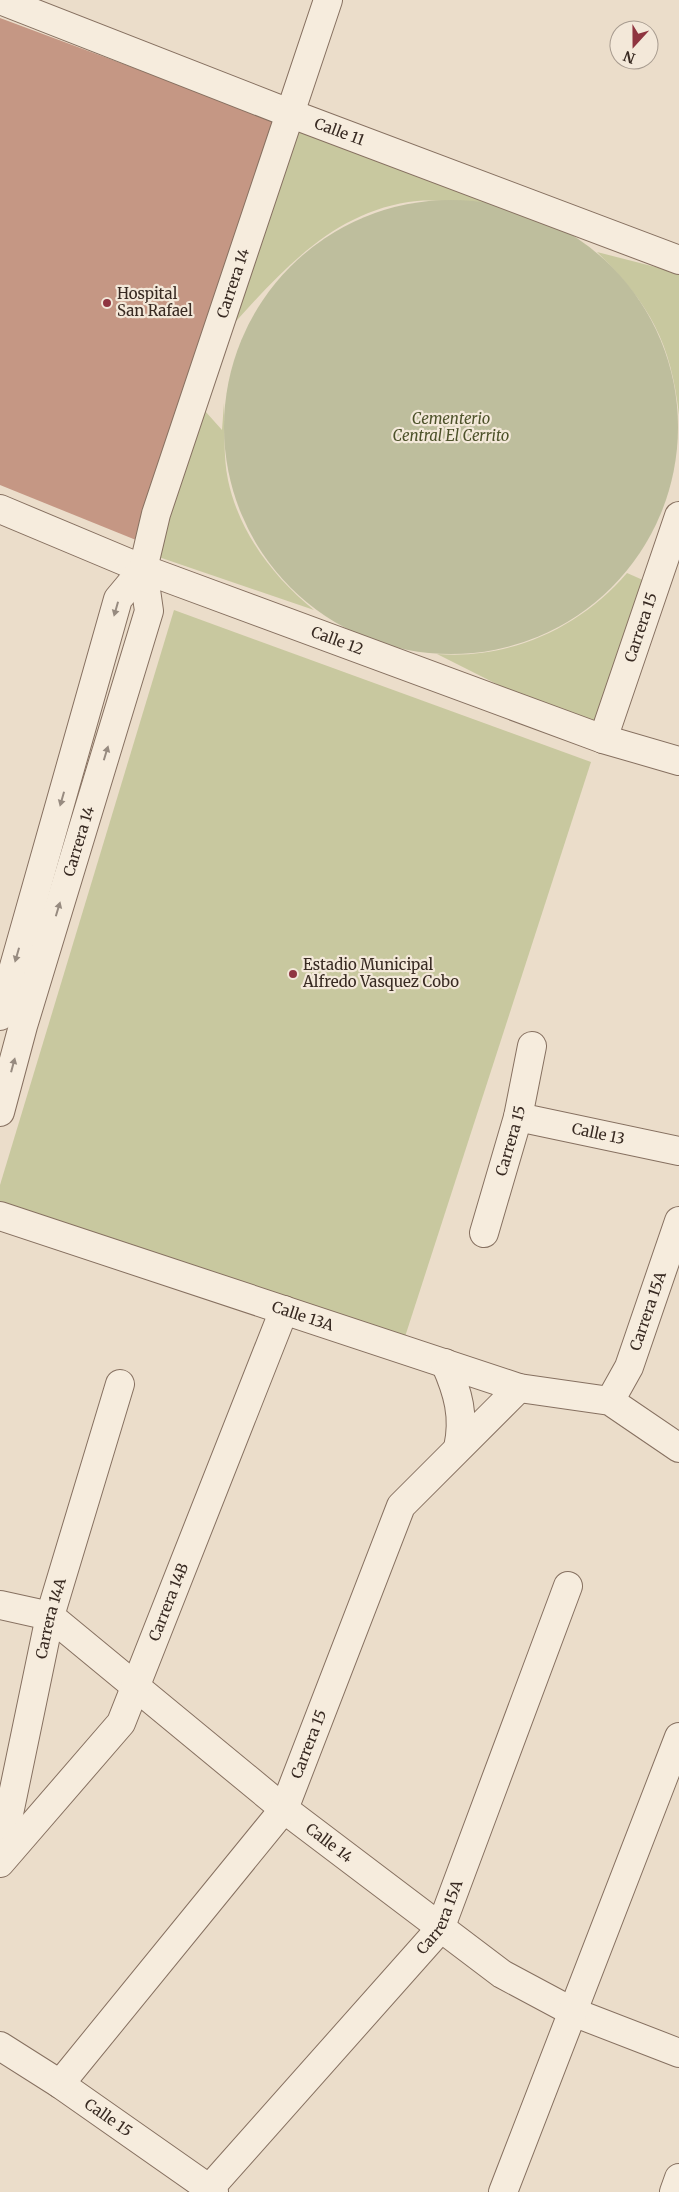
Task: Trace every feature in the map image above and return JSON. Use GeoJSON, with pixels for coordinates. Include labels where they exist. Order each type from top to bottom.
{"type":"FeatureCollection","features":[{"type":"Feature","properties":{"kind":"street","name":"Calle 11"},"geometry":{"type":"LineString","coordinates":[[0,0],[289,113],[679,260]]}},
{"type":"Feature","properties":{"kind":"street","name":"Carrera 14"},"geometry":{"type":"LineString","coordinates":[[0,1112],[6,1018],[149,611],[143,569],[156,514],[328,0]]}},
{"type":"Feature","properties":{"kind":"street","name":"Calle 12"},"geometry":{"type":"LineString","coordinates":[[0,509],[143,569],[603,739],[679,761]]}},
{"type":"Feature","properties":{"kind":"street","name":"Carrera 15"},"geometry":{"type":"LineString","coordinates":[[603,739],[679,516]]}},
{"type":"Feature","properties":{"kind":"street","name":"Carrera 15"},"geometry":{"type":"LineString","coordinates":[[484,1233],[518,1117],[532,1046]]}},
{"type":"Feature","properties":{"kind":"street","name":"Calle 13"},"geometry":{"type":"LineString","coordinates":[[518,1117],[679,1151]]}},
{"type":"Feature","properties":{"kind":"street","name":"Calle 13A"},"geometry":{"type":"LineString","coordinates":[[0,1216],[519,1388],[610,1401]]}},
{"type":"Feature","properties":{"kind":"street","name":"Carrera 15A"},"geometry":{"type":"LineString","coordinates":[[610,1401],[629,1367],[679,1221]]}},
{"type":"Feature","properties":{"kind":"street","name":"Carrera 14B"},"geometry":{"type":"LineString","coordinates":[[0,1863],[121,1723],[284,1310]]}},
{"type":"Feature","properties":{"kind":"street"},"geometry":{"type":"LineString","coordinates":[[445,1363],[453,1380],[462,1418],[458,1448]]}},
{"type":"Feature","properties":{"kind":"street","name":"Carrera 14A"},"geometry":{"type":"LineString","coordinates":[[0,1857],[50,1616],[120,1384]]}},
{"type":"Feature","properties":{"kind":"street","name":"Carrera 15"},"geometry":{"type":"LineString","coordinates":[[60,2084],[284,1809],[401,1506],[519,1388]]}},
{"type":"Feature","properties":{"kind":"street"},"geometry":{"type":"LineString","coordinates":[[610,1401],[679,1448]]}},
{"type":"Feature","properties":{"kind":"street","name":"Carrera 15A"},"geometry":{"type":"LineString","coordinates":[[212,2190],[440,1929],[568,1586]]}},
{"type":"Feature","properties":{"kind":"street","name":"Calle 14"},"geometry":{"type":"LineString","coordinates":[[0,1605],[50,1616],[284,1809],[440,1929],[502,1974],[573,2012],[679,2052]]}},
{"type":"Feature","properties":{"kind":"street"},"geometry":{"type":"LineString","coordinates":[[503,2192],[679,1737]]}},
{"type":"Feature","properties":{"kind":"street","name":"Calle 15"},"geometry":{"type":"LineString","coordinates":[[0,2046],[60,2084],[212,2190]]}},
{"type":"Feature","properties":{"kind":"street"},"geometry":{"type":"LineString","coordinates":[[674,2192],[679,2178]]}},
{"type":"Feature","properties":{"kind":"green space"},"geometry":{"type":"Polygon","coordinates":[[[293,119],[497,205],[417,201],[385,207],[357,218],[330,233],[306,251],[261,294],[219,340],[293,119]]]}},
{"type":"Feature","properties":{"kind":"green space","name":"Cementerio Central El Cerrito"},"geometry":{"type":"Polygon","coordinates":[[[451,200],[495,205],[517,210],[538,218],[558,227],[577,239],[611,267],[639,301],[651,320],[660,340],[668,361],[673,383],[678,427],[673,471],[668,493],[660,514],[651,534],[639,553],[611,587],[577,615],[558,627],[538,636],[517,644],[495,649],[451,654],[407,649],[385,644],[364,636],[344,627],[325,615],[291,587],[263,553],[251,534],[242,514],[234,493],[229,471],[224,427],[229,383],[234,361],[242,340],[251,320],[263,301],[291,267],[325,239],[344,227],[364,218],[385,210],[407,205],[451,200]]]}},
{"type":"Feature","properties":{"kind":"green space"},"geometry":{"type":"Polygon","coordinates":[[[597,252],[679,273],[679,415],[670,366],[654,325],[631,289],[597,252]]]}},
{"type":"Feature","properties":{"kind":"green space"},"geometry":{"type":"Polygon","coordinates":[[[197,402],[222,430],[224,403],[226,471],[240,518],[249,535],[272,568],[314,610],[147,553],[197,402]]]}},
{"type":"Feature","properties":{"kind":"green space"},"geometry":{"type":"Polygon","coordinates":[[[627,573],[652,584],[600,736],[437,654],[490,652],[516,646],[541,636],[588,610],[627,573]]]}},
{"type":"Feature","properties":{"kind":"green space","name":"Estadio Municipal Alfredo Vasquez Cobo"},"geometry":{"type":"Polygon","coordinates":[[[174,610],[591,762],[402,1346],[0,1218],[0,1185],[174,610]]]}},
{"type":"Feature","properties":{"kind":"building","name":"Hospital San Rafael"},"geometry":{"type":"Polygon","coordinates":[[[0,18],[276,121],[136,540],[0,485],[0,18]]]}},
{"type":"Feature","properties":{"kind":"place","name":"Hospital San Rafael"},"geometry":{"type":"Point","coordinates":[107,303]}},
{"type":"Feature","properties":{"kind":"place","name":"Estadio Municipal Alfredo Vasquez Cobo"},"geometry":{"type":"Point","coordinates":[293,974]}}]}
